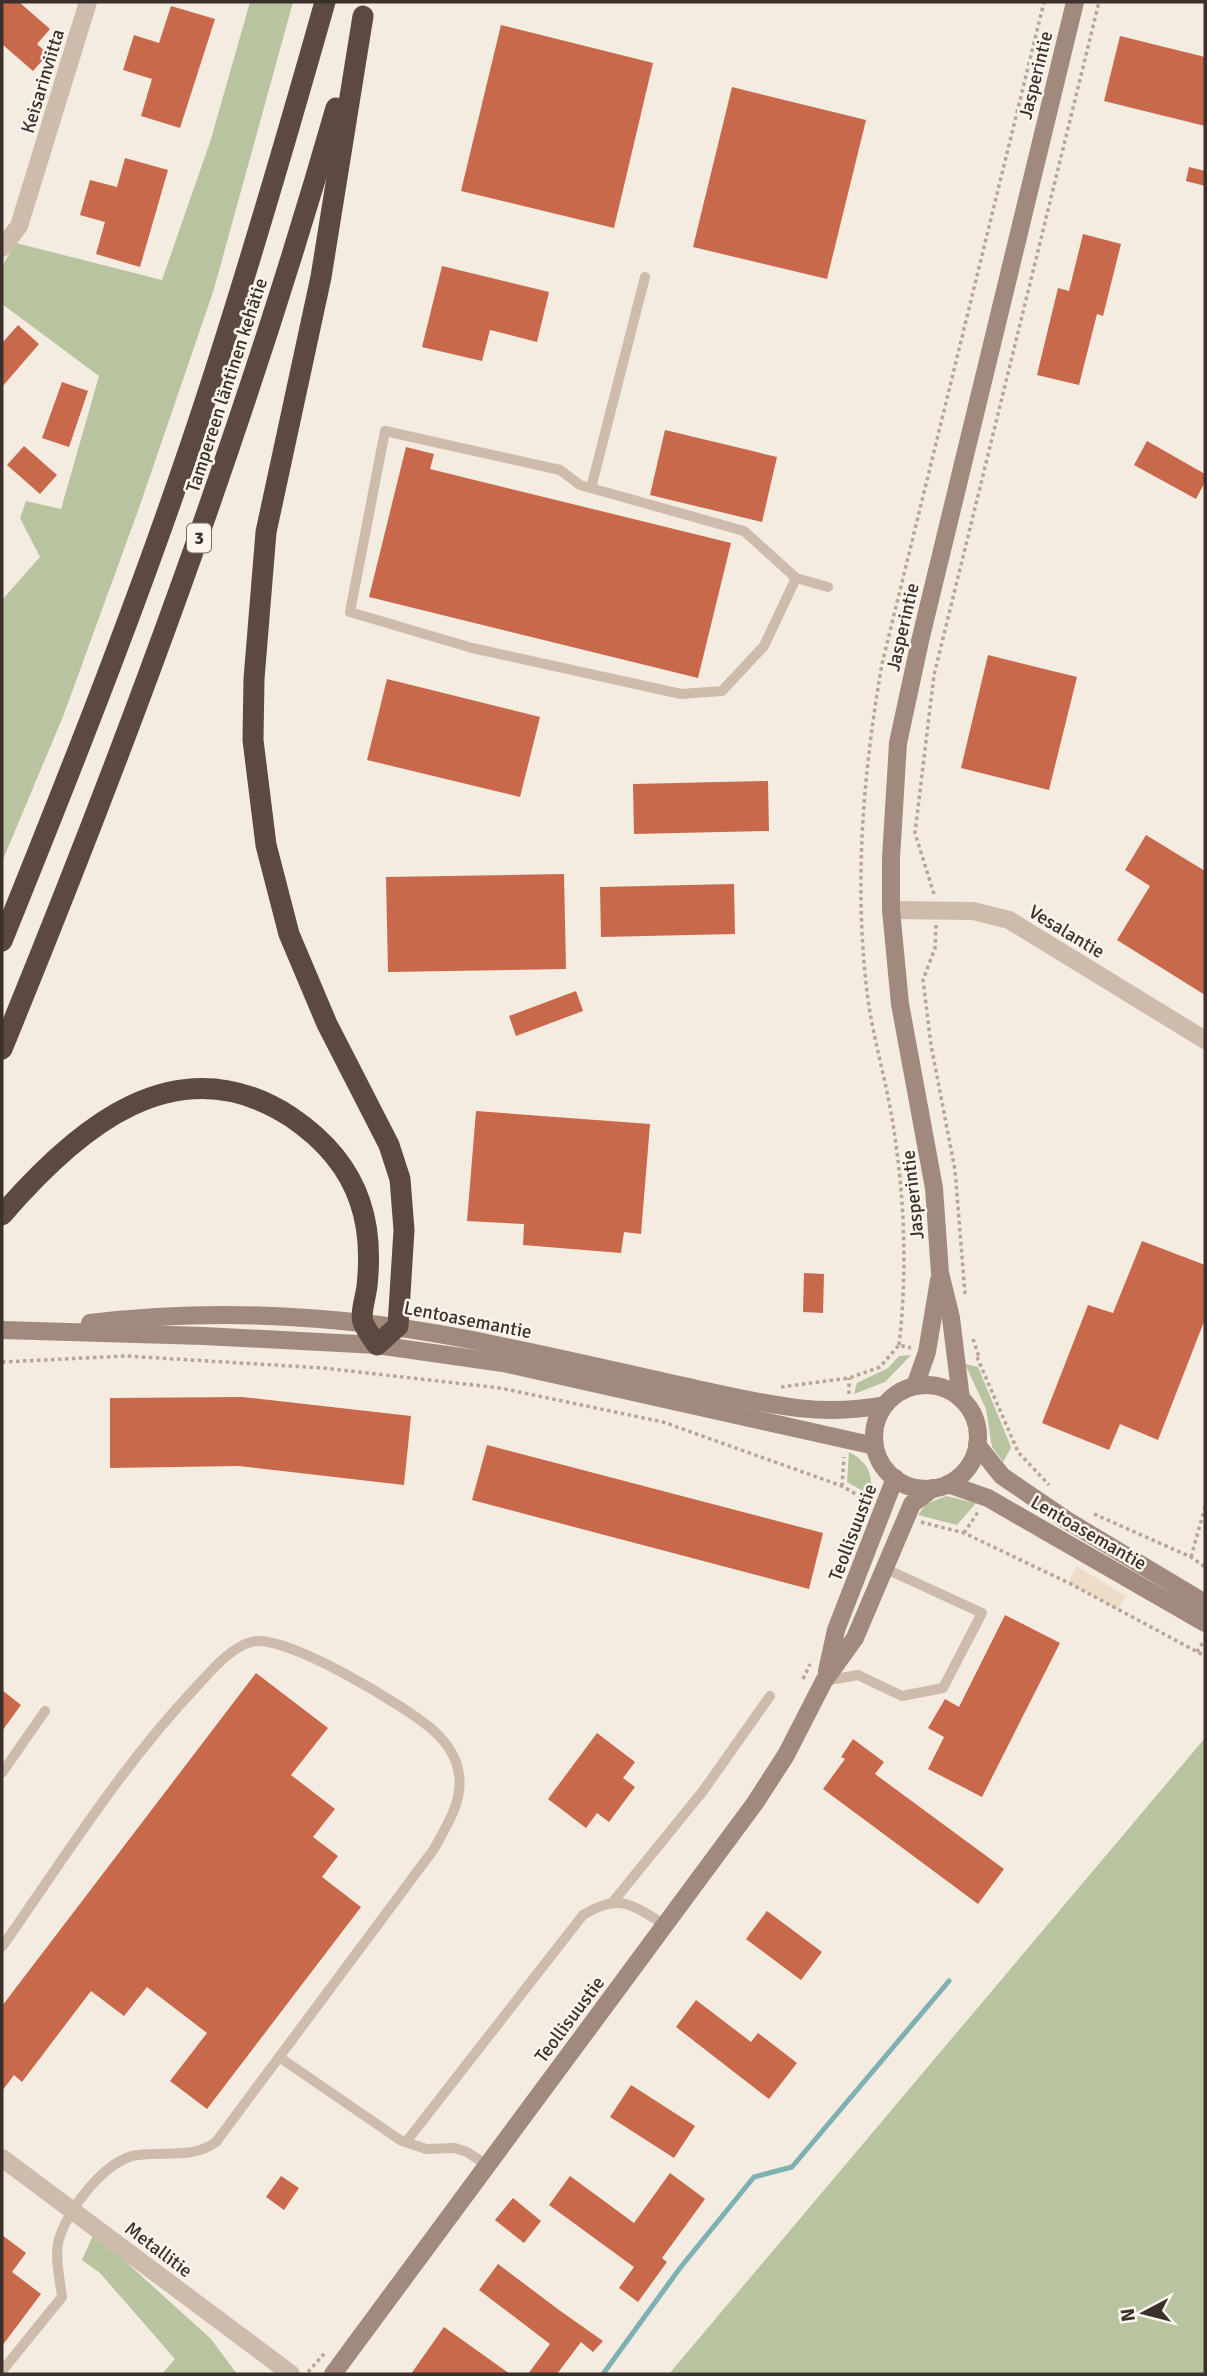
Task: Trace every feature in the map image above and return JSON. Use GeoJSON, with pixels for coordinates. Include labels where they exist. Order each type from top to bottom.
{"type":"FeatureCollection","features":[{"type":"Feature","properties":{"kind":"highway","name":"Tampereen läntinen kehätie"},"geometry":{"type":"LineString","coordinates":[[2,941],[140,587],[214,374],[276,175],[325,2]]}},
{"type":"Feature","properties":{"kind":"highway","name":"Tampereen läntinen kehätie"},"geometry":{"type":"LineString","coordinates":[[2,1049],[92,828],[177,600],[253,381],[365,9]]}},
{"type":"Feature","properties":{"kind":"highway"},"geometry":{"type":"LineString","coordinates":[[2,1214],[75,1139],[131,1103],[181,1091],[230,1092],[256,1098],[277,1108],[319,1138],[349,1176],[366,1223],[367,1283],[362,1321],[377,1345],[398,1326],[404,1230],[400,1179],[389,1145],[327,1024],[289,934],[266,845],[253,740],[254,666],[266,532],[321,276],[365,9]]}},
{"type":"Feature","properties":{"kind":"main road","name":"Jasperintie"},"geometry":{"type":"LineString","coordinates":[[961,1399],[951,1318],[940,1273],[934,1188],[900,1004],[891,909],[898,743],[920,640],[1075,2]]}},
{"type":"Feature","properties":{"kind":"main road","name":"Jasperintie"},"geometry":{"type":"LineString","coordinates":[[915,1386],[927,1352],[940,1273]]}},
{"type":"Feature","properties":{"kind":"main road","name":"Lentoasemantie"},"geometry":{"type":"LineString","coordinates":[[37,1330],[125,1319],[233,1315],[362,1321],[398,1326],[762,1404],[849,1412],[885,1405]]}},
{"type":"Feature","properties":{"kind":"main road","name":"Lentoasemantie"},"geometry":{"type":"LineString","coordinates":[[2,1330],[377,1345],[503,1363],[875,1446]]}},
{"type":"Feature","properties":{"kind":"main road"},"geometry":{"type":"LineString","coordinates":[[932,1385],[948,1390],[961,1399],[973,1415],[977,1445],[972,1461],[962,1474],[940,1486],[919,1488],[895,1478],[879,1458],[875,1446],[876,1424],[885,1405],[894,1396],[915,1386],[932,1385]]}},
{"type":"Feature","properties":{"kind":"main road","name":"Lentoasemantie"},"geometry":{"type":"LineString","coordinates":[[977,1445],[1002,1476],[1057,1514],[1205,1603]]}},
{"type":"Feature","properties":{"kind":"main road","name":"Teollisuustie"},"geometry":{"type":"LineString","coordinates":[[824,1681],[836,1630],[877,1504],[895,1478]]}},
{"type":"Feature","properties":{"kind":"main road","name":"Lentoasemantie"},"geometry":{"type":"LineString","coordinates":[[940,1486],[988,1498],[1205,1623]]}},
{"type":"Feature","properties":{"kind":"main road","name":"Teollisuustie"},"geometry":{"type":"LineString","coordinates":[[334,2374],[755,1803],[786,1755],[824,1681],[855,1638],[912,1504],[940,1486]]}},
{"type":"Feature","properties":{"kind":"street","name":"Keisarinviitta"},"geometry":{"type":"LineString","coordinates":[[2,248],[19,226],[88,2]]}},
{"type":"Feature","properties":{"kind":"street","name":"Vesalantie"},"geometry":{"type":"LineString","coordinates":[[891,909],[973,911],[1009,920],[1205,1040]]}},
{"type":"Feature","properties":{"kind":"street","name":"Metallitie"},"geometry":{"type":"LineString","coordinates":[[2,2158],[291,2374]]}},
{"type":"Feature","properties":{"kind":"lane"},"geometry":{"type":"LineString","coordinates":[[592,488],[645,276]]}},
{"type":"Feature","properties":{"kind":"lane"},"geometry":{"type":"LineString","coordinates":[[796,578],[764,646],[722,691],[681,694],[472,648],[350,612],[385,431],[560,470],[580,485],[744,531],[796,578],[828,587]]}},
{"type":"Feature","properties":{"kind":"lane"},"geometry":{"type":"LineString","coordinates":[[824,1681],[858,1675],[902,1696],[943,1688],[982,1613],[884,1568]]}},
{"type":"Feature","properties":{"kind":"lane"},"geometry":{"type":"LineString","coordinates":[[2,1947],[152,1733],[223,1659],[251,1641],[269,1642],[299,1652],[358,1680],[432,1730],[451,1749],[459,1775],[459,1800],[434,1849],[216,2142],[204,2151],[136,2155],[116,2161],[98,2177],[73,2212],[58,2243],[62,2297],[2,2371]]}},
{"type":"Feature","properties":{"kind":"lane"},"geometry":{"type":"LineString","coordinates":[[612,1903],[704,1791],[770,1696]]}},
{"type":"Feature","properties":{"kind":"lane"},"geometry":{"type":"LineString","coordinates":[[2,1773],[45,1711]]}},
{"type":"Feature","properties":{"kind":"lane"},"geometry":{"type":"LineString","coordinates":[[405,2142],[583,1915],[602,1903],[622,1902],[640,1909],[665,1925]]}},
{"type":"Feature","properties":{"kind":"lane"},"geometry":{"type":"LineString","coordinates":[[279,2057],[405,2142],[426,2149],[454,2148],[467,2152],[486,2165]]}},
{"type":"Feature","properties":{"kind":"path"},"geometry":{"type":"LineString","coordinates":[[966,1306],[955,1170],[931,1045],[923,979],[935,948],[937,911],[930,876],[916,845],[915,833],[934,675],[1099,2]]}},
{"type":"Feature","properties":{"kind":"path"},"geometry":{"type":"LineString","coordinates":[[971,1333],[1018,1452],[1059,1492]]}},
{"type":"Feature","properties":{"kind":"path"},"geometry":{"type":"LineString","coordinates":[[768,1388],[849,1378],[880,1367],[899,1345],[927,1352]]}},
{"type":"Feature","properties":{"kind":"path"},"geometry":{"type":"LineString","coordinates":[[2,1362],[126,1356],[323,1368],[500,1388],[663,1422],[842,1486],[877,1504],[865,1514]]}},
{"type":"Feature","properties":{"kind":"path"},"geometry":{"type":"LineString","coordinates":[[954,1357],[979,1357]]}},
{"type":"Feature","properties":{"kind":"path"},"geometry":{"type":"LineString","coordinates":[[1191,1557],[1205,1507]]}},
{"type":"Feature","properties":{"kind":"path"},"geometry":{"type":"LineString","coordinates":[[1090,1512],[1191,1557],[1205,1567]]}},
{"type":"Feature","properties":{"kind":"path"},"geometry":{"type":"LineString","coordinates":[[906,1516],[975,1539],[1069,1583],[1205,1656]]}},
{"type":"Feature","properties":{"kind":"path"},"geometry":{"type":"LineString","coordinates":[[1198,1652],[1205,1639]]}},
{"type":"Feature","properties":{"kind":"path"},"geometry":{"type":"LineString","coordinates":[[803,1681],[813,1655]]}},
{"type":"Feature","properties":{"kind":"path"},"geometry":{"type":"LineString","coordinates":[[306,2374],[332,2343]]}},
{"type":"Feature","properties":{"kind":"green space"},"geometry":{"type":"Polygon","coordinates":[[[250,2],[293,2],[214,289],[139,508],[64,714],[2,862],[2,600],[40,557],[20,518],[26,501],[61,509],[99,376],[2,304],[2,266],[16,243],[162,280],[211,139],[250,2]]]}},
{"type":"Feature","properties":{"kind":"green space"},"geometry":{"type":"Polygon","coordinates":[[[911,1355],[885,1382],[854,1394],[857,1383],[888,1368],[899,1356],[911,1355]]]}},
{"type":"Feature","properties":{"kind":"green space"},"geometry":{"type":"Polygon","coordinates":[[[965,1364],[978,1367],[1009,1442],[1011,1448],[1003,1462],[992,1447],[986,1409],[965,1364]]]}},
{"type":"Feature","properties":{"kind":"green space"},"geometry":{"type":"Polygon","coordinates":[[[849,1452],[868,1469],[870,1495],[847,1482],[849,1452]]]}},
{"type":"Feature","properties":{"kind":"green space"},"geometry":{"type":"Polygon","coordinates":[[[946,1496],[976,1503],[957,1525],[918,1515],[926,1504],[946,1496]]]}},
{"type":"Feature","properties":{"kind":"green space"},"geometry":{"type":"Polygon","coordinates":[[[1205,1738],[1205,2374],[669,2374],[1205,1738]]]}},
{"type":"Feature","properties":{"kind":"green space"},"geometry":{"type":"Polygon","coordinates":[[[94,2233],[211,2339],[237,2374],[162,2374],[175,2359],[100,2273],[82,2260],[94,2233]]]}},
{"type":"Feature","properties":{"kind":"shaded area"},"geometry":{"type":"Polygon","coordinates":[[[1076,1566],[1126,1596],[1118,1609],[1069,1583],[1076,1566]]]}},
{"type":"Feature","properties":{"kind":"building"},"geometry":{"type":"Polygon","coordinates":[[[2,2],[19,2],[50,29],[37,44],[48,54],[33,71],[2,44],[2,2]]]}},
{"type":"Feature","properties":{"kind":"building"},"geometry":{"type":"Polygon","coordinates":[[[171,6],[215,19],[180,128],[141,116],[152,79],[123,70],[134,35],[159,43],[171,6]]]}},
{"type":"Feature","properties":{"kind":"building"},"geometry":{"type":"Polygon","coordinates":[[[501,25],[653,63],[614,228],[461,191],[501,25]]]}},
{"type":"Feature","properties":{"kind":"building"},"geometry":{"type":"Polygon","coordinates":[[[1120,36],[1205,57],[1205,126],[1104,101],[1120,36]]]}},
{"type":"Feature","properties":{"kind":"building"},"geometry":{"type":"Polygon","coordinates":[[[732,87],[866,120],[827,279],[693,247],[732,87]]]}},
{"type":"Feature","properties":{"kind":"building"},"geometry":{"type":"Polygon","coordinates":[[[125,158],[168,170],[140,267],[96,254],[105,222],[80,215],[90,180],[117,187],[125,158]]]}},
{"type":"Feature","properties":{"kind":"building"},"geometry":{"type":"Polygon","coordinates":[[[1189,167],[1205,171],[1205,186],[1186,181],[1189,167]]]}},
{"type":"Feature","properties":{"kind":"building"},"geometry":{"type":"Polygon","coordinates":[[[1083,234],[1121,244],[1103,316],[1097,314],[1079,385],[1037,375],[1058,288],[1069,291],[1083,234]]]}},
{"type":"Feature","properties":{"kind":"building"},"geometry":{"type":"Polygon","coordinates":[[[442,266],[549,292],[537,342],[490,330],[482,361],[422,347],[442,266]]]}},
{"type":"Feature","properties":{"kind":"building"},"geometry":{"type":"Polygon","coordinates":[[[18,325],[39,344],[2,387],[2,343],[18,325]]]}},
{"type":"Feature","properties":{"kind":"building"},"geometry":{"type":"Polygon","coordinates":[[[62,382],[88,391],[69,447],[42,438],[62,382]]]}},
{"type":"Feature","properties":{"kind":"building"},"geometry":{"type":"Polygon","coordinates":[[[665,430],[777,457],[762,522],[650,495],[665,430]]]}},
{"type":"Feature","properties":{"kind":"building"},"geometry":{"type":"Polygon","coordinates":[[[1147,441],[1205,474],[1205,482],[1196,499],[1134,465],[1147,441]]]}},
{"type":"Feature","properties":{"kind":"building"},"geometry":{"type":"Polygon","coordinates":[[[24,446],[57,475],[40,494],[7,465],[24,446]]]}},
{"type":"Feature","properties":{"kind":"building"},"geometry":{"type":"Polygon","coordinates":[[[406,447],[434,454],[430,469],[731,543],[698,678],[369,597],[406,447]]]}},
{"type":"Feature","properties":{"kind":"building"},"geometry":{"type":"Polygon","coordinates":[[[988,655],[1077,677],[1049,790],[961,768],[988,655]]]}},
{"type":"Feature","properties":{"kind":"building"},"geometry":{"type":"Polygon","coordinates":[[[387,679],[540,717],[520,797],[367,760],[387,679]]]}},
{"type":"Feature","properties":{"kind":"building"},"geometry":{"type":"Polygon","coordinates":[[[768,781],[769,831],[634,834],[633,784],[768,781]]]}},
{"type":"Feature","properties":{"kind":"building"},"geometry":{"type":"Polygon","coordinates":[[[1146,835],[1205,871],[1205,995],[1117,940],[1150,886],[1125,870],[1146,835]]]}},
{"type":"Feature","properties":{"kind":"building"},"geometry":{"type":"Polygon","coordinates":[[[564,874],[566,969],[388,972],[386,877],[564,874]]]}},
{"type":"Feature","properties":{"kind":"building"},"geometry":{"type":"Polygon","coordinates":[[[734,884],[735,934],[601,937],[600,887],[734,884]]]}},
{"type":"Feature","properties":{"kind":"building"},"geometry":{"type":"Polygon","coordinates":[[[576,991],[583,1011],[516,1036],[509,1016],[576,991]]]}},
{"type":"Feature","properties":{"kind":"building"},"geometry":{"type":"Polygon","coordinates":[[[476,1111],[650,1124],[641,1234],[624,1232],[621,1253],[523,1245],[524,1224],[467,1221],[476,1111]]]}},
{"type":"Feature","properties":{"kind":"building"},"geometry":{"type":"Polygon","coordinates":[[[1142,1241],[1205,1265],[1205,1319],[1158,1440],[1120,1424],[1109,1450],[1042,1423],[1088,1305],[1113,1313],[1142,1241]]]}},
{"type":"Feature","properties":{"kind":"building"},"geometry":{"type":"Polygon","coordinates":[[[804,1273],[824,1274],[823,1313],[803,1312],[804,1273]]]}},
{"type":"Feature","properties":{"kind":"building"},"geometry":{"type":"Polygon","coordinates":[[[242,1397],[411,1416],[404,1485],[239,1466],[110,1468],[110,1398],[242,1397]]]}},
{"type":"Feature","properties":{"kind":"building"},"geometry":{"type":"Polygon","coordinates":[[[487,1445],[823,1533],[809,1589],[472,1500],[487,1445]]]}},
{"type":"Feature","properties":{"kind":"building"},"geometry":{"type":"Polygon","coordinates":[[[1005,1615],[1060,1643],[982,1797],[928,1769],[944,1737],[928,1728],[945,1699],[959,1707],[1005,1615]]]}},
{"type":"Feature","properties":{"kind":"building"},"geometry":{"type":"Polygon","coordinates":[[[256,1673],[328,1728],[291,1775],[335,1809],[313,1837],[338,1856],[322,1877],[361,1907],[207,2109],[170,2081],[207,2033],[147,1987],[124,2016],[91,1991],[22,2082],[14,2075],[2,2091],[2,2006],[256,1673]]]}},
{"type":"Feature","properties":{"kind":"building"},"geometry":{"type":"Polygon","coordinates":[[[2,1690],[21,1705],[2,1731],[2,1690]]]}},
{"type":"Feature","properties":{"kind":"building"},"geometry":{"type":"Polygon","coordinates":[[[597,1733],[635,1762],[623,1778],[635,1787],[609,1822],[597,1813],[586,1828],[548,1799],[597,1733]]]}},
{"type":"Feature","properties":{"kind":"building"},"geometry":{"type":"Polygon","coordinates":[[[853,1739],[884,1762],[875,1774],[1004,1869],[978,1904],[823,1789],[845,1759],[841,1757],[853,1739]]]}},
{"type":"Feature","properties":{"kind":"building"},"geometry":{"type":"Polygon","coordinates":[[[767,1911],[822,1952],[801,1980],[746,1939],[767,1911]]]}},
{"type":"Feature","properties":{"kind":"building"},"geometry":{"type":"Polygon","coordinates":[[[696,2000],[751,2042],[758,2033],[797,2063],[769,2099],[676,2027],[696,2000]]]}},
{"type":"Feature","properties":{"kind":"building"},"geometry":{"type":"Polygon","coordinates":[[[631,2085],[695,2126],[674,2158],[610,2117],[631,2085]]]}},
{"type":"Feature","properties":{"kind":"building"},"geometry":{"type":"Polygon","coordinates":[[[670,2173],[705,2199],[662,2258],[667,2262],[638,2302],[619,2288],[634,2267],[549,2205],[570,2176],[634,2223],[670,2173]]]}},
{"type":"Feature","properties":{"kind":"building"},"geometry":{"type":"Polygon","coordinates":[[[281,2176],[299,2188],[284,2210],[266,2197],[281,2176]]]}},
{"type":"Feature","properties":{"kind":"building"},"geometry":{"type":"Polygon","coordinates":[[[513,2198],[541,2221],[524,2243],[495,2220],[513,2198]]]}},
{"type":"Feature","properties":{"kind":"building"},"geometry":{"type":"Polygon","coordinates":[[[2,2235],[26,2253],[12,2272],[41,2294],[2,2346],[2,2235]]]}},
{"type":"Feature","properties":{"kind":"building"},"geometry":{"type":"Polygon","coordinates":[[[498,2264],[603,2341],[593,2352],[581,2342],[557,2374],[528,2374],[550,2344],[479,2290],[498,2264]]]}},
{"type":"Feature","properties":{"kind":"building"},"geometry":{"type":"Polygon","coordinates":[[[444,2327],[510,2374],[411,2374],[444,2327]]]}},
{"type":"Feature","properties":{"kind":"waterway"},"geometry":{"type":"LineString","coordinates":[[603,2374],[680,2268],[754,2177],[792,2167],[949,1981]]}}]}
